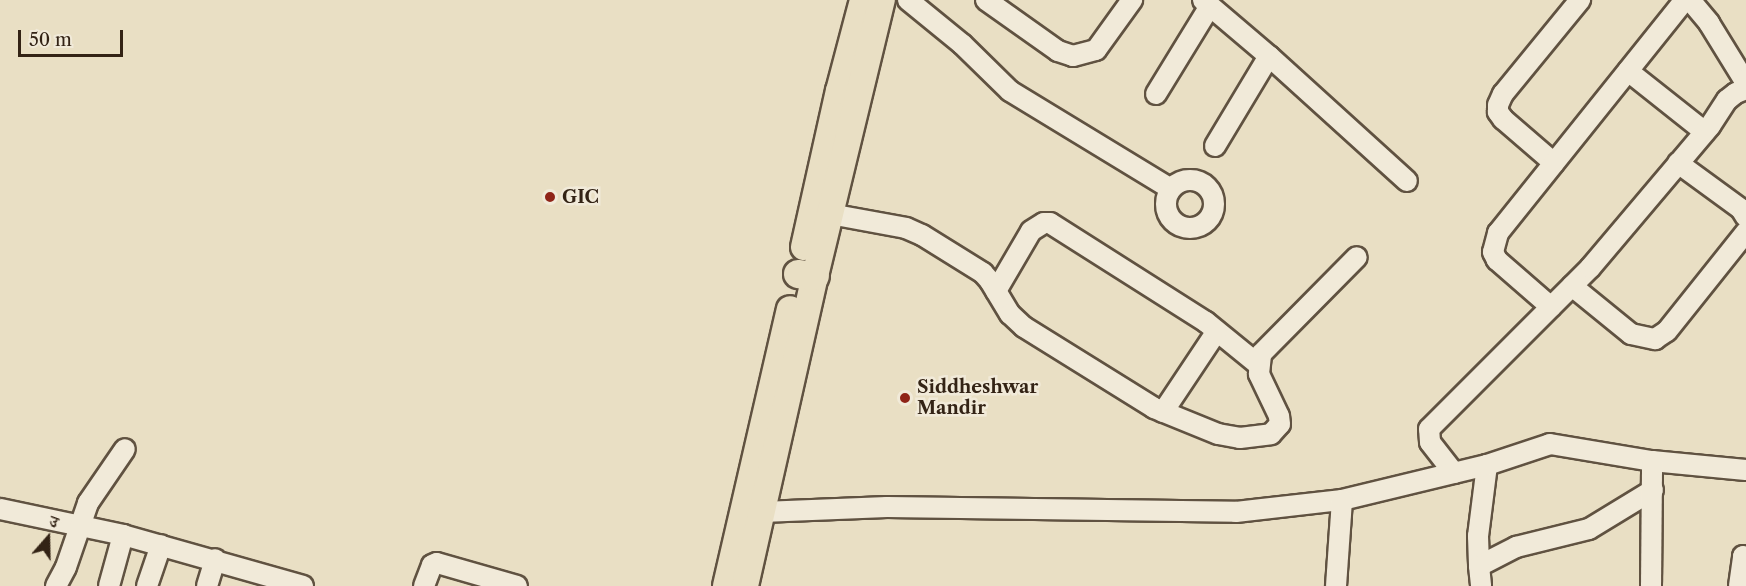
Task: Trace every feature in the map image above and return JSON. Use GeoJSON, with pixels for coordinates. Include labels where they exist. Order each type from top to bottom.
{"type":"FeatureCollection","features":[{"type":"Feature","properties":{"kind":"main road"},"geometry":{"type":"LineString","coordinates":[[745,586],[762,512],[839,91],[862,0]]}},
{"type":"Feature","properties":{"kind":"main road"},"geometry":{"type":"LineString","coordinates":[[726,586],[806,275],[830,214],[882,0]]}},
{"type":"Feature","properties":{"kind":"street"},"geometry":{"type":"LineString","coordinates":[[908,0],[962,44],[1010,91],[1171,189]]}},
{"type":"Feature","properties":{"kind":"street"},"geometry":{"type":"LineString","coordinates":[[986,0],[1058,51],[1073,56],[1096,50],[1132,0]]}},
{"type":"Feature","properties":{"kind":"street"},"geometry":{"type":"LineString","coordinates":[[1554,163],[1503,119],[1498,112],[1498,105],[1503,94],[1580,0]]}},
{"type":"Feature","properties":{"kind":"street"},"geometry":{"type":"LineString","coordinates":[[1551,307],[1497,260],[1493,252],[1498,233],[1685,0]]}},
{"type":"Feature","properties":{"kind":"street"},"geometry":{"type":"LineString","coordinates":[[1454,473],[1430,442],[1429,429],[1590,268],[1705,132],[1731,96],[1745,83],[1709,22],[1690,0]]}},
{"type":"Feature","properties":{"kind":"street"},"geometry":{"type":"LineString","coordinates":[[1156,94],[1206,3],[1269,56],[1407,181]]}},
{"type":"Feature","properties":{"kind":"street"},"geometry":{"type":"LineString","coordinates":[[1215,146],[1269,56]]}},
{"type":"Feature","properties":{"kind":"street"},"geometry":{"type":"LineString","coordinates":[[1628,71],[1705,132]]}},
{"type":"Feature","properties":{"kind":"street"},"geometry":{"type":"LineString","coordinates":[[1678,163],[1741,209],[1746,217]]}},
{"type":"Feature","properties":{"kind":"street"},"geometry":{"type":"LineString","coordinates":[[830,214],[906,228],[922,235],[983,273],[1010,314],[1024,327],[1163,412],[1218,434],[1240,438],[1271,434],[1280,424],[1279,416],[1259,374],[1261,354],[1357,257]]}},
{"type":"Feature","properties":{"kind":"street"},"geometry":{"type":"LineString","coordinates":[[996,291],[1031,231],[1044,223],[1050,224],[1217,331],[1259,365]]}},
{"type":"Feature","properties":{"kind":"street"},"geometry":{"type":"LineString","coordinates":[[1572,286],[1630,334],[1655,339],[1667,331],[1746,232]]}},
{"type":"Feature","properties":{"kind":"street"},"geometry":{"type":"LineString","coordinates":[[1163,412],[1217,331]]}},
{"type":"Feature","properties":{"kind":"street"},"geometry":{"type":"LineString","coordinates":[[762,512],[887,507],[1236,512],[1342,500],[1487,465],[1550,444],[1652,461],[1746,470]]}},
{"type":"Feature","properties":{"kind":"street"},"geometry":{"type":"LineString","coordinates":[[56,586],[66,567],[78,525],[88,503],[125,449]]}},
{"type":"Feature","properties":{"kind":"street"},"geometry":{"type":"LineString","coordinates":[[1651,586],[1652,461]]}},
{"type":"Feature","properties":{"kind":"street"},"geometry":{"type":"LineString","coordinates":[[1481,586],[1478,536],[1487,465]]}},
{"type":"Feature","properties":{"kind":"street"},"geometry":{"type":"LineString","coordinates":[[1479,566],[1516,547],[1589,529],[1653,490]]}},
{"type":"Feature","properties":{"kind":"street"},"geometry":{"type":"LineString","coordinates":[[1336,586],[1342,500]]}},
{"type":"Feature","properties":{"kind":"street"},"geometry":{"type":"LineString","coordinates":[[0,509],[123,535],[215,559],[274,582],[303,586]]}},
{"type":"Feature","properties":{"kind":"street"},"geometry":{"type":"LineString","coordinates":[[109,586],[123,535]]}},
{"type":"Feature","properties":{"kind":"street"},"geometry":{"type":"LineString","coordinates":[[147,586],[160,545]]}},
{"type":"Feature","properties":{"kind":"street"},"geometry":{"type":"LineString","coordinates":[[1739,586],[1743,556],[1746,558]]}},
{"type":"Feature","properties":{"kind":"street"},"geometry":{"type":"LineString","coordinates":[[207,586],[215,559]]}},
{"type":"Feature","properties":{"kind":"street"},"geometry":{"type":"LineString","coordinates":[[424,586],[432,565],[438,563],[517,586]]}},
{"type":"Feature","properties":{"kind":"place","name":"GIC"},"geometry":{"type":"Point","coordinates":[550,197]}},
{"type":"Feature","properties":{"kind":"place","name":"Siddheshwar Mandir"},"geometry":{"type":"Point","coordinates":[905,398]}}]}
